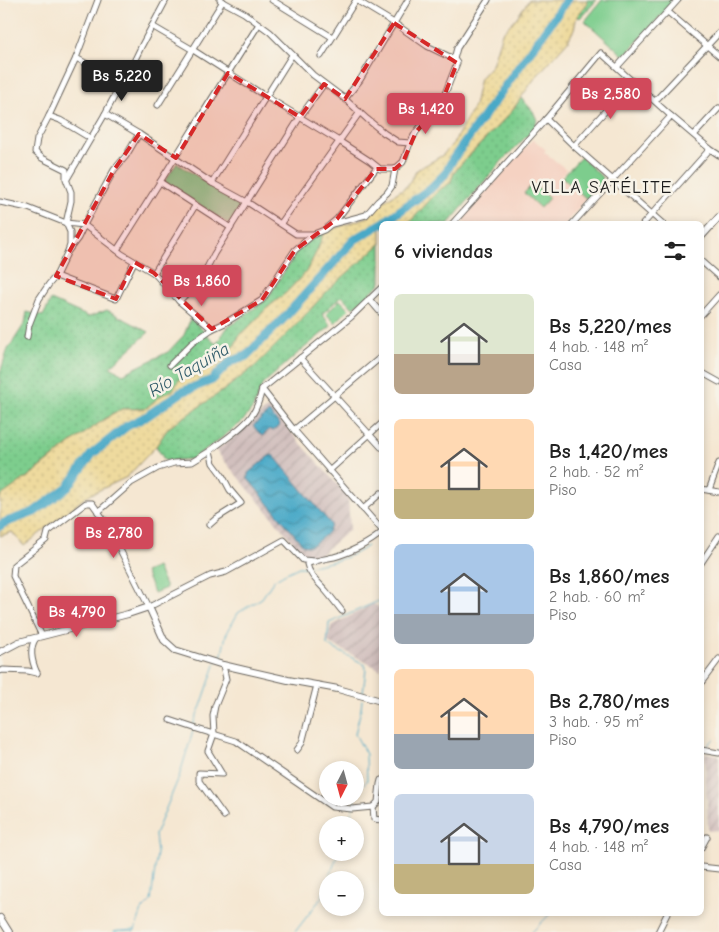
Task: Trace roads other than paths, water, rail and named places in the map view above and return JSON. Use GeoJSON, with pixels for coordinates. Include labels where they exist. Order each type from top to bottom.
{"type":"FeatureCollection","features":[{"type":"Feature","properties":{"kind":"street"},"geometry":{"type":"LineString","coordinates":[[68,252],[70,232],[66,223],[71,192],[66,179],[66,170],[42,158],[36,152],[37,139],[76,58],[98,0]]}},
{"type":"Feature","properties":{"kind":"street"},"geometry":{"type":"LineString","coordinates":[[66,179],[128,74],[166,0]]}},
{"type":"Feature","properties":{"kind":"street"},"geometry":{"type":"LineString","coordinates":[[272,0],[332,37]]}},
{"type":"Feature","properties":{"kind":"street"},"geometry":{"type":"LineString","coordinates":[[152,26],[339,141],[380,169],[395,169],[403,162],[416,132],[441,104],[457,63],[454,59],[427,46],[356,0],[321,56]]}},
{"type":"Feature","properties":{"kind":"street"},"geometry":{"type":"LineString","coordinates":[[346,98],[360,80],[408,0]]}},
{"type":"Feature","properties":{"kind":"street"},"geometry":{"type":"LineString","coordinates":[[454,59],[457,48],[488,0]]}},
{"type":"Feature","properties":{"kind":"street"},"geometry":{"type":"LineString","coordinates":[[617,67],[678,0]]}},
{"type":"Feature","properties":{"kind":"street"},"geometry":{"type":"LineString","coordinates":[[158,106],[221,1],[244,13],[270,32],[313,75],[346,98],[377,128],[398,142],[410,143]]}},
{"type":"Feature","properties":{"kind":"street"},"geometry":{"type":"LineString","coordinates":[[668,12],[719,56]]}},
{"type":"Feature","properties":{"kind":"street"},"geometry":{"type":"LineString","coordinates":[[117,250],[259,24]]}},
{"type":"Feature","properties":{"kind":"street"},"geometry":{"type":"LineString","coordinates":[[655,101],[719,33]]}},
{"type":"Feature","properties":{"kind":"street"},"geometry":{"type":"LineString","coordinates":[[455,221],[546,119],[601,53],[670,116],[710,149],[718,153]]}},
{"type":"Feature","properties":{"kind":"street"},"geometry":{"type":"LineString","coordinates":[[212,183],[292,54]]}},
{"type":"Feature","properties":{"kind":"street"},"geometry":{"type":"LineString","coordinates":[[76,58],[122,82]]}},
{"type":"Feature","properties":{"kind":"street"},"geometry":{"type":"LineString","coordinates":[[574,146],[632,81]]}},
{"type":"Feature","properties":{"kind":"street"},"geometry":{"type":"LineString","coordinates":[[179,301],[200,281],[214,254],[300,118],[324,84]]}},
{"type":"Feature","properties":{"kind":"street"},"geometry":{"type":"LineString","coordinates":[[694,135],[719,108]]}},
{"type":"Feature","properties":{"kind":"street"},"geometry":{"type":"LineString","coordinates":[[282,223],[360,112]]}},
{"type":"Feature","properties":{"kind":"street"},"geometry":{"type":"LineString","coordinates":[[105,114],[139,134],[212,183],[282,223],[296,234],[314,234]]}},
{"type":"Feature","properties":{"kind":"street"},"geometry":{"type":"LineString","coordinates":[[49,116],[60,120],[90,138]]}},
{"type":"Feature","properties":{"kind":"street"},"geometry":{"type":"LineString","coordinates":[[575,221],[670,116]]}},
{"type":"Feature","properties":{"kind":"street"},"geometry":{"type":"LineString","coordinates":[[546,119],[660,221]]}},
{"type":"Feature","properties":{"kind":"street"},"geometry":{"type":"LineString","coordinates":[[27,337],[29,325],[39,299],[56,276],[114,170],[126,156],[139,134]]}},
{"type":"Feature","properties":{"kind":"street"},"geometry":{"type":"LineString","coordinates":[[646,221],[710,149]]}},
{"type":"Feature","properties":{"kind":"street"},"geometry":{"type":"LineString","coordinates":[[170,366],[192,343],[262,300],[295,250],[314,234],[324,230],[337,219],[377,167]]}},
{"type":"Feature","properties":{"kind":"street"},"geometry":{"type":"LineString","coordinates":[[330,225],[366,215],[392,186],[395,169]]}},
{"type":"Feature","properties":{"kind":"street"},"geometry":{"type":"LineString","coordinates":[[160,182],[231,228]]}},
{"type":"Feature","properties":{"kind":"street"},"geometry":{"type":"LineString","coordinates":[[0,202],[28,208],[66,223],[84,225],[122,254],[154,273],[179,301],[212,329]]}},
{"type":"Feature","properties":{"kind":"street"},"geometry":{"type":"LineString","coordinates":[[154,273],[195,206]]}},
{"type":"Feature","properties":{"kind":"street"},"geometry":{"type":"LineString","coordinates":[[704,234],[719,217]]}},
{"type":"Feature","properties":{"kind":"street"},"geometry":{"type":"LineString","coordinates":[[56,276],[116,299],[134,262]]}},
{"type":"Feature","properties":{"kind":"street"},"geometry":{"type":"LineString","coordinates":[[704,264],[719,277]]}},
{"type":"Feature","properties":{"kind":"street"},"geometry":{"type":"LineString","coordinates":[[98,512],[131,483],[158,468],[174,462],[192,462],[210,451],[248,421],[253,414],[262,390],[351,317],[379,290]]}},
{"type":"Feature","properties":{"kind":"street"},"geometry":{"type":"LineString","coordinates":[[704,313],[719,296]]}},
{"type":"Feature","properties":{"kind":"street"},"geometry":{"type":"LineString","coordinates":[[369,299],[379,312]]}},
{"type":"Feature","properties":{"kind":"street"},"geometry":{"type":"LineString","coordinates":[[300,358],[379,445]]}},
{"type":"Feature","properties":{"kind":"street"},"geometry":{"type":"LineString","coordinates":[[294,430],[379,359]]}},
{"type":"Feature","properties":{"kind":"street"},"geometry":{"type":"LineString","coordinates":[[704,374],[719,382]]}},
{"type":"Feature","properties":{"kind":"street"},"geometry":{"type":"LineString","coordinates":[[262,390],[329,471],[379,527]]}},
{"type":"Feature","properties":{"kind":"street"},"geometry":{"type":"LineString","coordinates":[[329,471],[379,426]]}},
{"type":"Feature","properties":{"kind":"street"},"geometry":{"type":"LineString","coordinates":[[209,525],[241,503],[230,490],[214,463],[210,451]]}},
{"type":"Feature","properties":{"kind":"street"},"geometry":{"type":"LineString","coordinates":[[709,490],[719,463]]}},
{"type":"Feature","properties":{"kind":"street"},"geometry":{"type":"LineString","coordinates":[[704,489],[719,492]]}},
{"type":"Feature","properties":{"kind":"street"},"geometry":{"type":"LineString","coordinates":[[363,509],[379,495]]}},
{"type":"Feature","properties":{"kind":"street"},"geometry":{"type":"LineString","coordinates":[[39,636],[14,576],[14,565],[46,540],[48,532],[86,503],[92,503],[113,535],[164,640],[175,650],[223,666],[338,689],[379,701]]}},
{"type":"Feature","properties":{"kind":"street"},"geometry":{"type":"LineString","coordinates":[[342,611],[308,569],[307,564],[353,550],[379,534]]}},
{"type":"Feature","properties":{"kind":"street"},"geometry":{"type":"LineString","coordinates":[[704,558],[719,536]]}},
{"type":"Feature","properties":{"kind":"street"},"geometry":{"type":"LineString","coordinates":[[0,652],[19,642],[149,607],[210,576],[226,572],[284,540],[304,560],[315,561]]}},
{"type":"Feature","properties":{"kind":"street"},"geometry":{"type":"LineString","coordinates":[[0,671],[28,671],[37,673],[31,648],[39,636]]}},
{"type":"Feature","properties":{"kind":"street"},"geometry":{"type":"LineString","coordinates":[[704,679],[719,659]]}},
{"type":"Feature","properties":{"kind":"street"},"geometry":{"type":"LineString","coordinates":[[223,666],[226,678],[212,716],[214,734],[208,751],[222,774],[199,773],[199,781],[224,816]]}},
{"type":"Feature","properties":{"kind":"street"},"geometry":{"type":"LineString","coordinates":[[297,750],[302,743],[317,685]]}},
{"type":"Feature","properties":{"kind":"street"},"geometry":{"type":"LineString","coordinates":[[170,720],[236,741],[332,807],[352,809],[372,807],[378,802],[379,793]]}},
{"type":"Feature","properties":{"kind":"street"},"geometry":{"type":"LineString","coordinates":[[704,750],[719,753]]}},
{"type":"Feature","properties":{"kind":"street"},"geometry":{"type":"LineString","coordinates":[[372,807],[374,819],[379,820]]}},
{"type":"Feature","properties":{"kind":"street"},"geometry":{"type":"LineString","coordinates":[[704,842],[707,837]]}},
{"type":"Feature","properties":{"kind":"street"},"geometry":{"type":"LineString","coordinates":[[704,867],[719,869]]}},
{"type":"Feature","properties":{"kind":"street"},"geometry":{"type":"LineString","coordinates":[[658,932],[666,916]]}},
{"type":"Feature","properties":{"kind":"street"},"geometry":{"type":"LineString","coordinates":[[0,918],[8,932]]}},
{"type":"Feature","properties":{"kind":"water"},"geometry":{"type":"Polygon","coordinates":[[[269,412],[280,425],[273,431],[270,429],[262,436],[253,426],[269,412]]]}},
{"type":"Feature","properties":{"kind":"water"},"geometry":{"type":"Polygon","coordinates":[[[272,455],[331,524],[327,534],[311,546],[303,545],[248,479],[248,473],[272,455]]]}},
{"type":"Feature","properties":{"kind":"waterway","name":"Río Taquiña"},"geometry":{"type":"LineString","coordinates":[[386,221],[431,188],[445,174],[453,159],[567,0]]}},
{"type":"Feature","properties":{"kind":"waterway","name":"Río Taquiña"},"geometry":{"type":"LineString","coordinates":[[0,526],[34,512],[68,487],[92,454],[127,426],[147,416],[182,392],[212,380],[231,361],[246,356],[286,316],[354,240],[379,225]]}},
{"type":"Feature","properties":{"kind":"waterway"},"geometry":{"type":"LineString","coordinates":[[310,566],[347,557],[367,546]]}},
{"type":"Feature","properties":{"kind":"waterway"},"geometry":{"type":"LineString","coordinates":[[217,662],[222,654],[226,635],[238,613],[262,598],[274,580],[299,567],[306,567]]}},
{"type":"Feature","properties":{"kind":"waterway"},"geometry":{"type":"LineString","coordinates":[[363,693],[366,669],[364,664],[327,645],[329,623],[379,601]]}},
{"type":"Feature","properties":{"kind":"waterway"},"geometry":{"type":"LineString","coordinates":[[194,725],[215,665]]}},
{"type":"Feature","properties":{"kind":"waterway"},"geometry":{"type":"LineString","coordinates":[[353,808],[357,791],[367,781],[366,754],[355,734],[362,700]]}},
{"type":"Feature","properties":{"kind":"waterway"},"geometry":{"type":"LineString","coordinates":[[133,932],[142,910],[151,901],[157,853],[155,835],[179,777],[193,731]]}},
{"type":"Feature","properties":{"kind":"waterway"},"geometry":{"type":"LineString","coordinates":[[705,748],[714,739]]}},
{"type":"Feature","properties":{"kind":"waterway"},"geometry":{"type":"LineString","coordinates":[[350,816],[352,811]]}},
{"type":"Feature","properties":{"kind":"waterway"},"geometry":{"type":"LineString","coordinates":[[332,871],[335,861]]}},
{"type":"Feature","properties":{"kind":"waterway"},"geometry":{"type":"LineString","coordinates":[[295,932],[319,901]]}},
{"type":"Feature","properties":{"kind":"waterway"},"geometry":{"type":"LineString","coordinates":[[532,932],[548,916]]}},
{"type":"Feature","properties":{"kind":"waterway"},"geometry":{"type":"LineString","coordinates":[[114,932],[135,930]]}},
{"type":"Feature","properties":{"kind":"district","name":"VILLA SATÉLITE"},"geometry":{"type":"Point","coordinates":[602,187]}}]}
